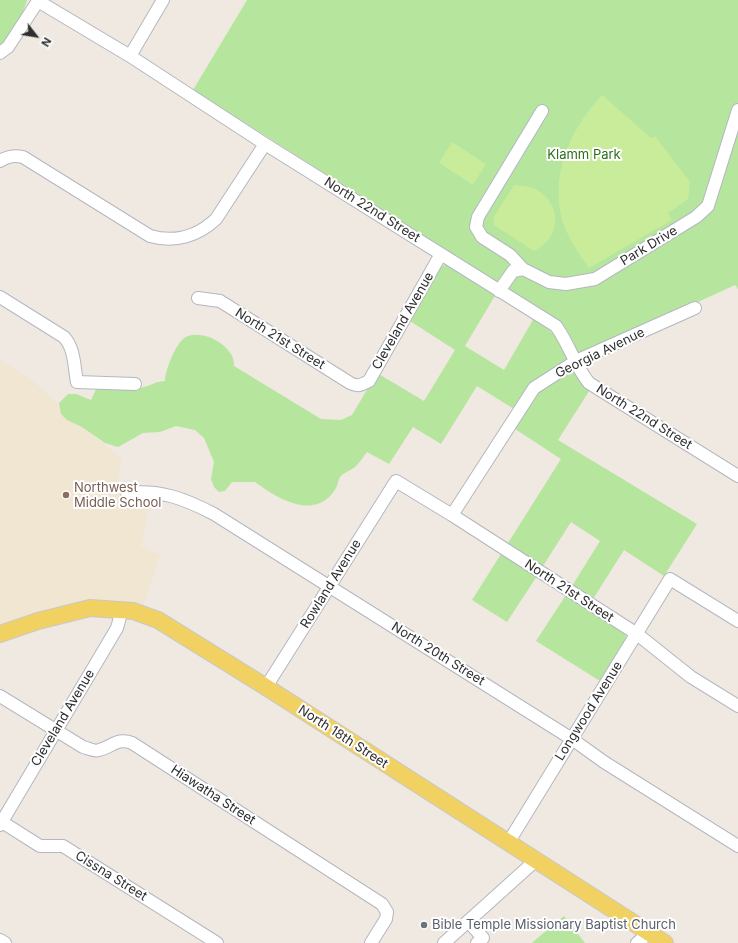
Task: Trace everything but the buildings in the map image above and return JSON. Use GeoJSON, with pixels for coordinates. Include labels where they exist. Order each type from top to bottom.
{"type":"FeatureCollection","features":[{"type":"Feature","properties":{"kind":"main road","name":"North 18th Street"},"geometry":{"type":"LineString","coordinates":[[0,634],[90,608],[133,611],[158,620],[266,687],[508,843],[643,938],[666,943]]}},
{"type":"Feature","properties":{"kind":"street","name":"North 22nd Street"},"geometry":{"type":"LineString","coordinates":[[0,53],[8,47],[38,0],[130,56],[265,144],[556,326],[564,336],[589,383],[738,476]]}},
{"type":"Feature","properties":{"kind":"street"},"geometry":{"type":"LineString","coordinates":[[130,56],[163,0]]}},
{"type":"Feature","properties":{"kind":"street","name":"Park Drive"},"geometry":{"type":"LineString","coordinates":[[542,111],[478,217],[476,227],[482,237],[510,255],[523,269],[549,282],[566,284],[580,283],[595,278],[696,218],[708,206],[738,110]]}},
{"type":"Feature","properties":{"kind":"street"},"geometry":{"type":"LineString","coordinates":[[0,162],[5,158],[14,155],[23,157],[150,236],[160,239],[181,238],[206,229],[216,219],[265,144]]}},
{"type":"Feature","properties":{"kind":"street","name":"Cleveland Avenue"},"geometry":{"type":"LineString","coordinates":[[361,385],[369,381],[441,254]]}},
{"type":"Feature","properties":{"kind":"street"},"geometry":{"type":"LineString","coordinates":[[499,291],[513,272],[523,269]]}},
{"type":"Feature","properties":{"kind":"street"},"geometry":{"type":"LineString","coordinates":[[0,297],[64,337],[69,342],[77,382],[135,384]]}},
{"type":"Feature","properties":{"kind":"street","name":"North 21st Street"},"geometry":{"type":"LineString","coordinates":[[198,298],[220,301],[355,386],[361,385]]}},
{"type":"Feature","properties":{"kind":"street","name":"Georgia Avenue"},"geometry":{"type":"LineString","coordinates":[[452,515],[534,388],[576,361],[695,308]]}},
{"type":"Feature","properties":{"kind":"street","name":"North 21st Street"},"geometry":{"type":"LineString","coordinates":[[396,482],[452,515],[636,634],[691,677],[738,706]]}},
{"type":"Feature","properties":{"kind":"street","name":"Rowland Avenue"},"geometry":{"type":"LineString","coordinates":[[266,687],[396,482]]}},
{"type":"Feature","properties":{"kind":"street","name":"North 20th Street"},"geometry":{"type":"LineString","coordinates":[[127,493],[145,491],[163,494],[192,502],[214,514],[572,739],[604,762],[738,846]]}},
{"type":"Feature","properties":{"kind":"street","name":"Longwood Avenue"},"geometry":{"type":"LineString","coordinates":[[508,843],[670,579],[738,621]]}},
{"type":"Feature","properties":{"kind":"street","name":"Cleveland Avenue"},"geometry":{"type":"LineString","coordinates":[[1,823],[117,628],[122,610]]}},
{"type":"Feature","properties":{"kind":"street","name":"Hiawatha Street"},"geometry":{"type":"LineString","coordinates":[[0,696],[83,747],[98,751],[120,741],[125,740],[132,743],[382,904],[387,912],[386,919],[377,941]]}},
{"type":"Feature","properties":{"kind":"street","name":"Cissna Street"},"geometry":{"type":"LineString","coordinates":[[1,823],[40,846],[63,846],[217,943]]}},
{"type":"Feature","properties":{"kind":"street"},"geometry":{"type":"LineString","coordinates":[[444,943],[535,861]]}},
{"type":"Feature","properties":{"kind":"street"},"geometry":{"type":"LineString","coordinates":[[468,922],[482,941]]}},
{"type":"Feature","properties":{"kind":"street"},"geometry":{"type":"LineString","coordinates":[[0,940],[5,943]]}},
{"type":"Feature","properties":{"kind":"shaded area","name":"Northwest Middle School"},"geometry":{"type":"Polygon","coordinates":[[[0,360],[33,381],[122,460],[115,492],[151,497],[141,546],[160,555],[143,607],[110,600],[71,604],[0,626],[0,360]]]}},
{"type":"Feature","properties":{"kind":"green space"},"geometry":{"type":"Polygon","coordinates":[[[0,0],[27,0],[16,25],[0,47],[0,0]]]}},
{"type":"Feature","properties":{"kind":"green space","name":"Klamm Park"},"geometry":{"type":"Polygon","coordinates":[[[247,0],[738,0],[738,289],[735,285],[587,353],[581,354],[578,352],[567,330],[552,317],[193,90],[247,0]]]}},
{"type":"Feature","properties":{"kind":"green space"},"geometry":{"type":"Polygon","coordinates":[[[602,95],[651,138],[655,136],[690,182],[688,199],[668,213],[672,220],[589,268],[565,229],[559,205],[559,188],[565,154],[572,138],[580,123],[602,95]]]}},
{"type":"Feature","properties":{"kind":"green space"},"geometry":{"type":"Polygon","coordinates":[[[452,142],[486,164],[473,185],[439,163],[452,142]]]}},
{"type":"Feature","properties":{"kind":"green space"},"geometry":{"type":"Polygon","coordinates":[[[514,185],[531,187],[540,192],[551,203],[554,210],[555,224],[553,232],[542,246],[534,251],[494,225],[494,217],[514,185]]]}},
{"type":"Feature","properties":{"kind":"green space"},"geometry":{"type":"Polygon","coordinates":[[[448,264],[496,294],[465,346],[504,370],[534,318],[555,335],[568,356],[567,361],[529,385],[514,409],[477,386],[441,444],[413,427],[389,464],[367,452],[356,466],[340,477],[336,488],[328,498],[318,504],[308,506],[285,500],[264,489],[255,482],[232,482],[225,491],[219,492],[214,487],[211,479],[214,462],[204,438],[195,430],[176,426],[160,432],[143,433],[118,447],[105,443],[82,427],[67,420],[61,414],[59,403],[68,394],[76,394],[91,400],[97,387],[132,389],[165,381],[169,363],[176,349],[184,338],[194,335],[206,336],[218,341],[231,354],[234,366],[321,419],[341,420],[352,415],[377,373],[424,401],[455,350],[410,321],[441,267],[448,264]]]}},
{"type":"Feature","properties":{"kind":"green space"},"geometry":{"type":"Polygon","coordinates":[[[571,371],[591,388],[558,440],[697,524],[664,576],[624,550],[593,599],[572,586],[600,541],[571,522],[543,566],[508,543],[561,459],[515,429],[539,391],[571,371]]]}},
{"type":"Feature","properties":{"kind":"green space"},"geometry":{"type":"Polygon","coordinates":[[[501,554],[537,576],[507,622],[472,600],[501,554]]]}},
{"type":"Feature","properties":{"kind":"green space"},"geometry":{"type":"Polygon","coordinates":[[[566,595],[625,633],[626,638],[600,681],[536,641],[566,595]]]}},
{"type":"Feature","properties":{"kind":"green space"},"geometry":{"type":"Polygon","coordinates":[[[564,916],[585,943],[532,943],[534,941],[564,916]]]}},
{"type":"Feature","properties":{"kind":"place","name":"Northwest Middle School"},"geometry":{"type":"Point","coordinates":[66,495]}},
{"type":"Feature","properties":{"kind":"place","name":"Bible Temple Missionary Baptist Church"},"geometry":{"type":"Point","coordinates":[424,925]}}]}
